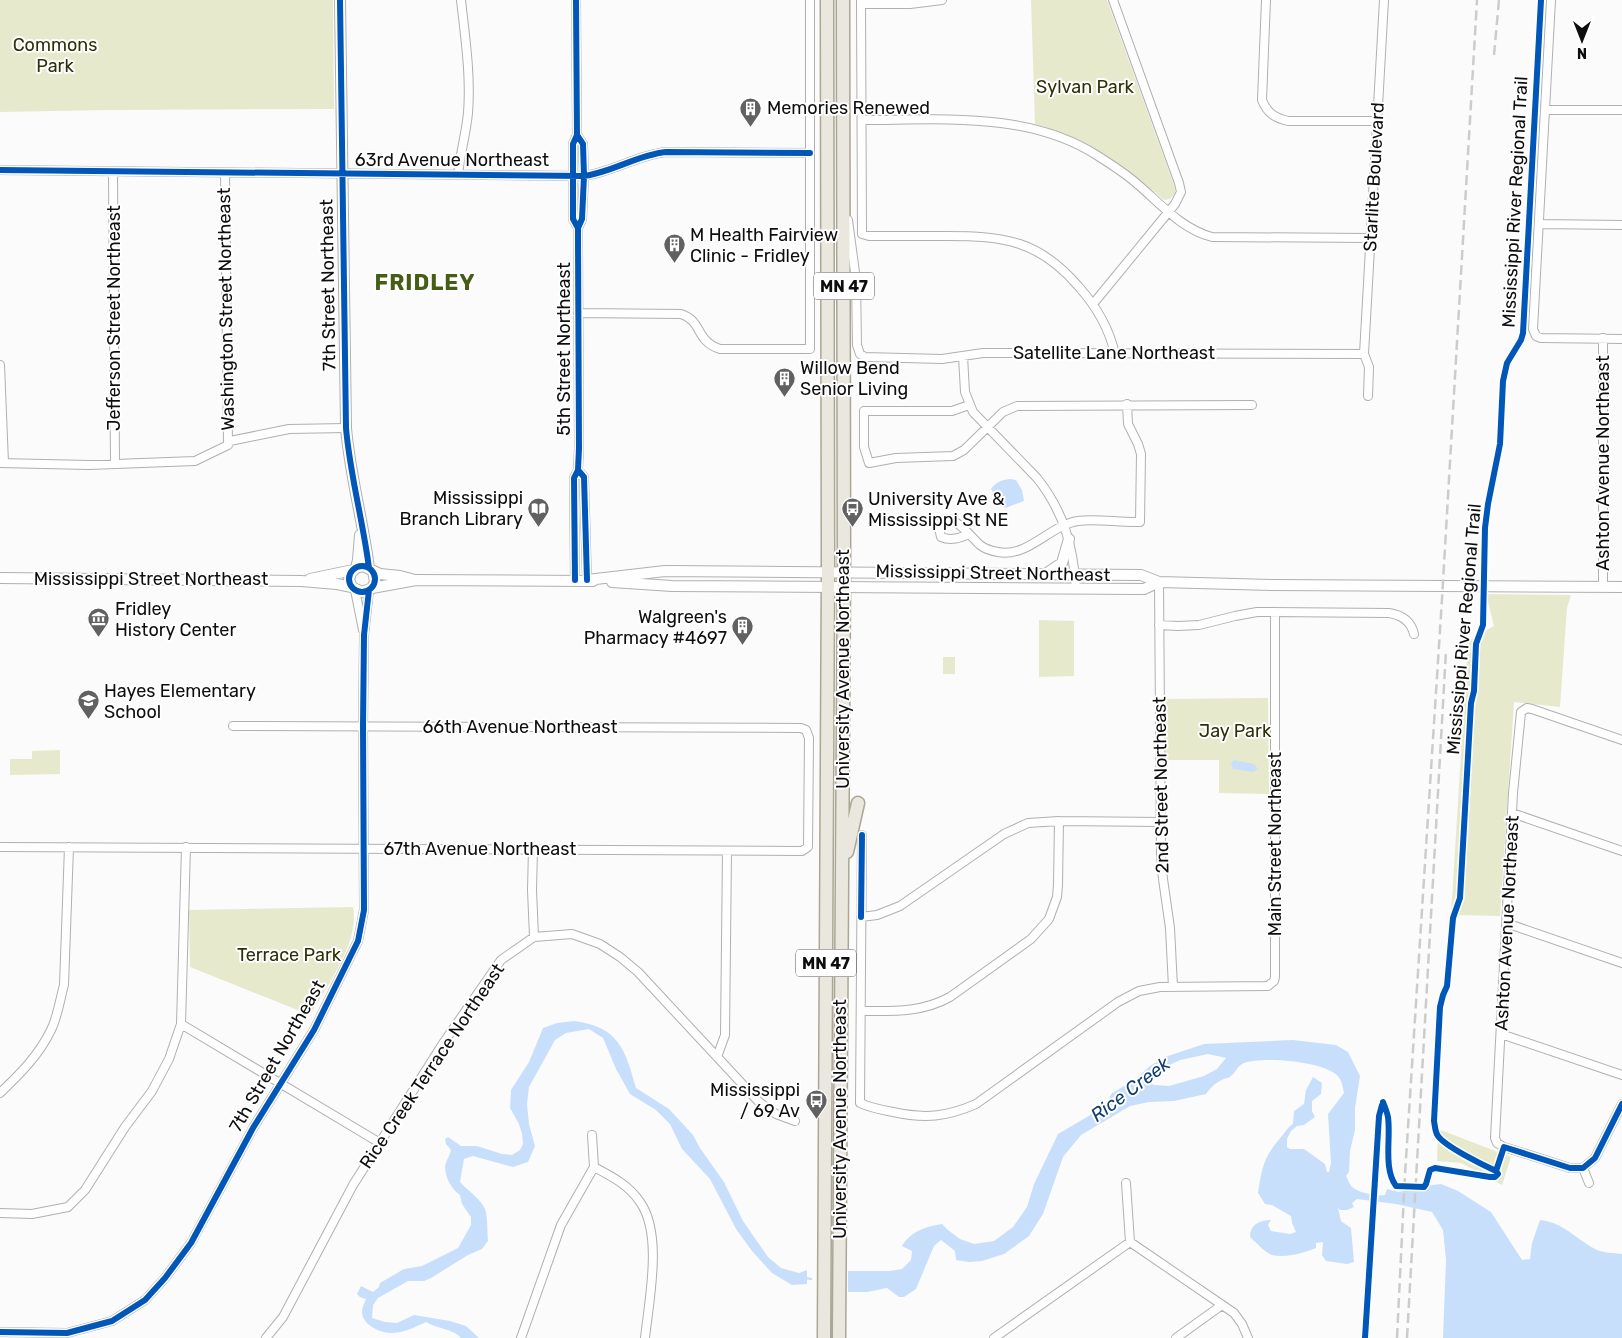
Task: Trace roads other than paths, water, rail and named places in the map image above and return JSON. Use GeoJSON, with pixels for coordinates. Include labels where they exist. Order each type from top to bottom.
{"type":"FeatureCollection","features":[{"type":"Feature","properties":{"kind":"main road","name":"University Avenue Northeast"},"geometry":{"type":"LineString","coordinates":[[824,1338],[828,587],[827,0]]}},
{"type":"Feature","properties":{"kind":"main road","name":"University Avenue Northeast"},"geometry":{"type":"LineString","coordinates":[[839,1338],[844,588],[843,0]]}},
{"type":"Feature","properties":{"kind":"main road"},"geometry":{"type":"LineString","coordinates":[[842,873],[858,804]]}},
{"type":"Feature","properties":{"kind":"street","name":"7th Street Northeast"},"geometry":{"type":"LineString","coordinates":[[340,0],[346,428],[348,455],[371,570]]}},
{"type":"Feature","properties":{"kind":"street"},"geometry":{"type":"LineString","coordinates":[[458,175],[468,113],[468,69],[461,0]]}},
{"type":"Feature","properties":{"kind":"street","name":"5th Street Northeast"},"geometry":{"type":"LineString","coordinates":[[576,0],[577,135],[573,144],[573,219],[578,228]]}},
{"type":"Feature","properties":{"kind":"street"},"geometry":{"type":"LineString","coordinates":[[578,313],[681,314],[694,322],[703,339],[720,349],[810,349],[810,0]]}},
{"type":"Feature","properties":{"kind":"street"},"geometry":{"type":"LineString","coordinates":[[942,0],[910,4],[861,2],[862,234],[869,236],[980,236],[1013,241],[1030,248],[1059,266],[1093,304],[1111,336],[1114,354]]}},
{"type":"Feature","properties":{"kind":"street"},"geometry":{"type":"LineString","coordinates":[[1093,304],[1168,212],[1181,192],[1113,0]]}},
{"type":"Feature","properties":{"kind":"street"},"geometry":{"type":"LineString","coordinates":[[1266,0],[1261,93],[1265,108],[1271,115],[1288,121],[1377,121]]}},
{"type":"Feature","properties":{"kind":"street","name":"Starlite Boulevard"},"geometry":{"type":"LineString","coordinates":[[1368,396],[1369,368],[1364,354],[1384,0]]}},
{"type":"Feature","properties":{"kind":"street"},"geometry":{"type":"LineString","coordinates":[[1550,0],[1533,329],[1536,336],[1541,338],[1622,339]]}},
{"type":"Feature","properties":{"kind":"street"},"geometry":{"type":"LineString","coordinates":[[1545,110],[1622,110]]}},
{"type":"Feature","properties":{"kind":"street"},"geometry":{"type":"LineString","coordinates":[[862,120],[994,121],[1036,129],[1064,139],[1096,154],[1130,178],[1168,212],[1194,230],[1212,237],[1370,238]]}},
{"type":"Feature","properties":{"kind":"street","name":"5th Street Northeast"},"geometry":{"type":"LineString","coordinates":[[575,580],[574,478],[578,470],[578,228],[582,219],[584,176],[583,144],[577,135]]}},
{"type":"Feature","properties":{"kind":"street","name":"63rd Avenue Northeast"},"geometry":{"type":"LineString","coordinates":[[0,170],[584,176],[612,170],[644,156],[666,152],[810,153]]}},
{"type":"Feature","properties":{"kind":"street","name":"Jefferson Street Northeast"},"geometry":{"type":"LineString","coordinates":[[113,172],[115,464]]}},
{"type":"Feature","properties":{"kind":"street","name":"Washington Street Northeast"},"geometry":{"type":"LineString","coordinates":[[225,173],[228,445]]}},
{"type":"Feature","properties":{"kind":"street","name":"Satellite Lane Northeast"},"geometry":{"type":"LineString","coordinates":[[843,196],[856,280],[857,345],[860,354],[866,357],[942,359],[983,353],[1364,354]]}},
{"type":"Feature","properties":{"kind":"street"},"geometry":{"type":"LineString","coordinates":[[1538,224],[1622,225]]}},
{"type":"Feature","properties":{"kind":"street","name":"Ashton Avenue Northeast"},"geometry":{"type":"LineString","coordinates":[[1603,338],[1603,586]]}},
{"type":"Feature","properties":{"kind":"street"},"geometry":{"type":"LineString","coordinates":[[962,356],[965,392],[969,405],[986,428],[1046,489],[1059,512],[1069,539],[1076,588]]}},
{"type":"Feature","properties":{"kind":"street"},"geometry":{"type":"LineString","coordinates":[[0,365],[2,463],[115,464],[195,461],[228,445],[230,442],[289,429],[346,428]]}},
{"type":"Feature","properties":{"kind":"street"},"geometry":{"type":"LineString","coordinates":[[969,405],[952,411],[864,411],[864,447],[870,463],[896,458],[953,456],[964,450],[1003,412],[1017,406],[1127,404],[1252,405]]}},
{"type":"Feature","properties":{"kind":"street"},"geometry":{"type":"LineString","coordinates":[[969,534],[982,547],[990,551],[1013,553],[1077,521],[1140,522],[1141,454],[1128,424],[1127,404]]}},
{"type":"Feature","properties":{"kind":"street","name":"5th Street Northeast"},"geometry":{"type":"LineString","coordinates":[[578,470],[584,477],[587,580]]}},
{"type":"Feature","properties":{"kind":"street","name":"7th Street Northeast"},"geometry":{"type":"LineString","coordinates":[[355,569],[358,560],[361,527]]}},
{"type":"Feature","properties":{"kind":"street"},"geometry":{"type":"LineString","coordinates":[[1047,574],[1062,564],[1069,539]]}},
{"type":"Feature","properties":{"kind":"street"},"geometry":{"type":"LineString","coordinates":[[363,566],[371,570],[375,582],[370,589],[362,592],[353,588],[349,580],[355,569],[363,566]]}},
{"type":"Feature","properties":{"kind":"street","name":"Mississippi Street Northeast"},"geometry":{"type":"LineString","coordinates":[[302,581],[355,569]]}},
{"type":"Feature","properties":{"kind":"street","name":"Mississippi Street Northeast"},"geometry":{"type":"LineString","coordinates":[[371,570],[380,574],[416,580]]}},
{"type":"Feature","properties":{"kind":"street","name":"Mississippi Street Northeast"},"geometry":{"type":"LineString","coordinates":[[587,580],[665,571],[844,572],[1141,575],[1160,582],[1282,585],[1622,587]]}},
{"type":"Feature","properties":{"kind":"street","name":"Mississippi Street Northeast"},"geometry":{"type":"LineString","coordinates":[[0,578],[302,581],[337,584],[353,588]]}},
{"type":"Feature","properties":{"kind":"street","name":"Mississippi Street Northeast"},"geometry":{"type":"LineString","coordinates":[[370,589],[416,580],[587,580],[672,586],[1144,589],[1160,582]]}},
{"type":"Feature","properties":{"kind":"street","name":"2nd Street Northeast"},"geometry":{"type":"LineString","coordinates":[[1160,582],[1162,871],[1170,928],[1173,986]]}},
{"type":"Feature","properties":{"kind":"street","name":"7th Street Northeast"},"geometry":{"type":"LineString","coordinates":[[353,588],[364,635]]}},
{"type":"Feature","properties":{"kind":"street","name":"7th Street Northeast"},"geometry":{"type":"LineString","coordinates":[[0,1332],[68,1333],[112,1321],[145,1300],[165,1278],[191,1243],[253,1128],[314,1030],[358,941],[364,910],[364,635],[370,589]]}},
{"type":"Feature","properties":{"kind":"street","name":"Main Street Northeast"},"geometry":{"type":"LineString","coordinates":[[1173,986],[1264,987],[1272,984],[1275,977],[1275,612]]}},
{"type":"Feature","properties":{"kind":"street"},"geometry":{"type":"LineString","coordinates":[[1159,625],[1199,625],[1246,613],[1389,613],[1405,618],[1413,629],[1414,634]]}},
{"type":"Feature","properties":{"kind":"street","name":"Ashton Avenue Northeast"},"geometry":{"type":"LineString","coordinates":[[1583,1168],[1570,1168],[1504,1147],[1495,1138],[1512,813],[1520,718],[1523,710],[1527,708],[1532,709],[1622,740]]}},
{"type":"Feature","properties":{"kind":"street","name":"66th Avenue Northeast"},"geometry":{"type":"LineString","coordinates":[[233,726],[791,728],[806,730],[809,738],[808,848]]}},
{"type":"Feature","properties":{"kind":"street"},"geometry":{"type":"LineString","coordinates":[[1512,813],[1622,851]]}},
{"type":"Feature","properties":{"kind":"street"},"geometry":{"type":"LineString","coordinates":[[861,917],[877,915],[900,906],[1004,834],[1028,823],[1059,821],[1161,822]]}},
{"type":"Feature","properties":{"kind":"street"},"geometry":{"type":"LineString","coordinates":[[861,1010],[915,1010],[939,1003],[1031,939],[1049,919],[1057,896],[1059,821]]}},
{"type":"Feature","properties":{"kind":"street"},"geometry":{"type":"LineString","coordinates":[[862,835],[860,1103],[869,1108],[910,1116],[938,1116],[965,1109],[976,1104],[1129,996],[1150,988],[1173,986]]}},
{"type":"Feature","properties":{"kind":"street","name":"67th Avenue Northeast"},"geometry":{"type":"LineString","coordinates":[[0,846],[802,852],[808,848]]}},
{"type":"Feature","properties":{"kind":"street"},"geometry":{"type":"LineString","coordinates":[[0,1093],[23,1071],[38,1051],[52,1029],[59,1007],[64,985],[69,847]]}},
{"type":"Feature","properties":{"kind":"street"},"geometry":{"type":"LineString","coordinates":[[0,1213],[32,1214],[68,1207],[85,1190],[125,1127],[152,1092],[169,1059],[181,1024],[186,847]]}},
{"type":"Feature","properties":{"kind":"street"},"geometry":{"type":"LineString","coordinates":[[533,849],[534,937],[572,934],[600,944],[614,953],[638,972],[759,1102],[776,1114],[795,1121]]}},
{"type":"Feature","properties":{"kind":"street"},"geometry":{"type":"LineString","coordinates":[[718,1057],[725,1035],[727,851]]}},
{"type":"Feature","properties":{"kind":"street"},"geometry":{"type":"LineString","coordinates":[[1506,923],[1622,963]]}},
{"type":"Feature","properties":{"kind":"street","name":"Rice Creek Terrace Northeast"},"geometry":{"type":"LineString","coordinates":[[266,1338],[283,1317],[353,1185],[444,1042],[501,960],[534,937]]}},
{"type":"Feature","properties":{"kind":"street"},"geometry":{"type":"LineString","coordinates":[[181,1024],[380,1143]]}},
{"type":"Feature","properties":{"kind":"street"},"geometry":{"type":"LineString","coordinates":[[1501,1034],[1622,1075]]}},
{"type":"Feature","properties":{"kind":"street"},"geometry":{"type":"LineString","coordinates":[[1589,1183],[1583,1168],[1595,1158],[1622,1104]]}},
{"type":"Feature","properties":{"kind":"street"},"geometry":{"type":"LineString","coordinates":[[521,1338],[561,1225],[594,1168],[592,1135]]}},
{"type":"Feature","properties":{"kind":"street"},"geometry":{"type":"LineString","coordinates":[[594,1168],[617,1179],[640,1201],[650,1223],[652,1263],[645,1338]]}},
{"type":"Feature","properties":{"kind":"street"},"geometry":{"type":"LineString","coordinates":[[1126,1183],[1130,1242]]}},
{"type":"Feature","properties":{"kind":"street"},"geometry":{"type":"LineString","coordinates":[[1130,1242],[1234,1313],[1242,1324],[1248,1338]]}},
{"type":"Feature","properties":{"kind":"street"},"geometry":{"type":"LineString","coordinates":[[994,1338],[1130,1242]]}},
{"type":"Feature","properties":{"kind":"street"},"geometry":{"type":"LineString","coordinates":[[1176,1338],[1222,1305]]}},
{"type":"Feature","properties":{"kind":"water"},"geometry":{"type":"Polygon","coordinates":[[[1010,479],[1016,480],[1022,490],[1024,501],[1005,508],[1000,505],[991,489],[999,482],[1010,479]]]}},
{"type":"Feature","properties":{"kind":"water"},"geometry":{"type":"Polygon","coordinates":[[[1234,760],[1254,764],[1258,769],[1253,772],[1233,769],[1231,763],[1234,760]]]}},
{"type":"Feature","properties":{"kind":"water"},"geometry":{"type":"Polygon","coordinates":[[[574,1021],[601,1029],[618,1042],[628,1062],[636,1088],[669,1109],[693,1135],[724,1182],[743,1221],[768,1257],[781,1268],[799,1273],[807,1270],[807,1284],[792,1285],[772,1273],[752,1251],[736,1229],[710,1179],[682,1149],[670,1124],[656,1110],[630,1094],[616,1069],[603,1038],[589,1029],[566,1033],[555,1040],[529,1087],[527,1104],[529,1124],[535,1146],[528,1162],[513,1167],[473,1156],[464,1159],[460,1182],[480,1201],[486,1212],[488,1241],[482,1249],[468,1255],[431,1278],[424,1281],[408,1281],[378,1298],[373,1305],[372,1318],[397,1323],[414,1315],[450,1321],[466,1326],[479,1338],[461,1338],[454,1333],[426,1322],[396,1333],[387,1333],[372,1327],[363,1316],[362,1310],[366,1299],[357,1294],[361,1286],[373,1292],[379,1287],[380,1283],[404,1269],[422,1266],[458,1248],[471,1225],[471,1217],[462,1204],[460,1195],[451,1186],[446,1174],[445,1166],[451,1150],[446,1144],[445,1139],[448,1137],[461,1146],[477,1146],[502,1154],[512,1155],[520,1150],[523,1144],[522,1134],[510,1108],[511,1090],[529,1062],[543,1028],[557,1023],[574,1021]]]}},
{"type":"Feature","properties":{"kind":"water"},"geometry":{"type":"Polygon","coordinates":[[[1293,1040],[1336,1045],[1348,1052],[1360,1076],[1355,1108],[1355,1130],[1350,1151],[1349,1172],[1346,1176],[1352,1187],[1363,1192],[1381,1195],[1385,1195],[1387,1189],[1399,1192],[1441,1184],[1458,1191],[1491,1212],[1522,1260],[1530,1259],[1532,1243],[1540,1220],[1562,1227],[1598,1250],[1622,1254],[1622,1338],[1443,1338],[1446,1260],[1443,1230],[1432,1212],[1396,1204],[1357,1199],[1352,1203],[1354,1207],[1347,1210],[1340,1210],[1338,1208],[1341,1221],[1351,1228],[1354,1262],[1347,1264],[1326,1261],[1322,1255],[1323,1242],[1316,1243],[1316,1248],[1289,1255],[1272,1255],[1264,1250],[1250,1237],[1253,1226],[1259,1222],[1271,1220],[1268,1225],[1271,1231],[1290,1234],[1296,1232],[1291,1216],[1272,1205],[1265,1204],[1258,1193],[1268,1156],[1276,1143],[1293,1124],[1294,1111],[1304,1104],[1306,1090],[1313,1077],[1322,1083],[1321,1094],[1312,1101],[1312,1111],[1315,1117],[1291,1131],[1287,1139],[1287,1147],[1290,1149],[1304,1149],[1325,1164],[1327,1172],[1329,1172],[1331,1163],[1328,1114],[1344,1093],[1341,1080],[1334,1073],[1310,1064],[1280,1060],[1244,1063],[1230,1077],[1221,1080],[1206,1094],[1174,1101],[1149,1102],[1130,1106],[1081,1135],[1063,1157],[1043,1214],[1029,1236],[1004,1254],[982,1261],[956,1260],[955,1251],[941,1240],[934,1246],[916,1289],[904,1297],[899,1297],[887,1288],[867,1292],[848,1292],[848,1271],[890,1271],[902,1269],[911,1260],[912,1251],[902,1246],[915,1233],[925,1228],[942,1224],[960,1239],[974,1244],[994,1241],[1013,1227],[1027,1207],[1034,1184],[1058,1134],[1104,1107],[1112,1093],[1133,1081],[1150,1066],[1165,1057],[1204,1044],[1293,1040]],[[1208,1054],[1180,1060],[1146,1076],[1145,1082],[1169,1086],[1204,1076],[1217,1069],[1226,1058],[1208,1054]]]}},
{"type":"Feature","properties":{"kind":"waterway","name":"Rice Creek"},"geometry":{"type":"LineString","coordinates":[[805,1278],[811,1279]]}},
{"type":"Feature","properties":{"kind":"railway"},"geometry":{"type":"LineString","coordinates":[[1397,1338],[1405,1174],[1442,599],[1477,0]]}},
{"type":"Feature","properties":{"kind":"railway"},"geometry":{"type":"LineString","coordinates":[[1494,55],[1499,0]]}},
{"type":"Feature","properties":{"kind":"railway"},"geometry":{"type":"LineString","coordinates":[[1407,1338],[1446,651]]}},
{"type":"Feature","properties":{"kind":"place","name":"Memories Renewed"},"geometry":{"type":"Point","coordinates":[751,127]}},
{"type":"Feature","properties":{"kind":"place","name":"M Health Fairview Clinic - Fridley"},"geometry":{"type":"Point","coordinates":[674,264]}},
{"type":"Feature","properties":{"kind":"place","name":"Willow Bend Senior Living"},"geometry":{"type":"Point","coordinates":[784,397]}},
{"type":"Feature","properties":{"kind":"place","name":"Mississippi Branch Library"},"geometry":{"type":"Point","coordinates":[539,527]}},
{"type":"Feature","properties":{"kind":"place","name":"University Ave & Mississippi St NE"},"geometry":{"type":"Point","coordinates":[852,528]}},
{"type":"Feature","properties":{"kind":"place","name":"Fridley History Center"},"geometry":{"type":"Point","coordinates":[99,638]}},
{"type":"Feature","properties":{"kind":"place","name":"Walgreen's Pharmacy #4697"},"geometry":{"type":"Point","coordinates":[743,646]}},
{"type":"Feature","properties":{"kind":"place","name":"Hayes Elementary School"},"geometry":{"type":"Point","coordinates":[88,720]}},
{"type":"Feature","properties":{"kind":"place","name":"Mississippi / 69 Av"},"geometry":{"type":"Point","coordinates":[816,1119]}},
{"type":"Feature","properties":{"kind":"district","name":"FRIDLEY"},"geometry":{"type":"Point","coordinates":[425,282]}},
{"type":"Feature","properties":{"kind":"park label","name":"Commons Park"},"geometry":{"type":"Point","coordinates":[55,55]}},
{"type":"Feature","properties":{"kind":"park label","name":"Sylvan Park"},"geometry":{"type":"Point","coordinates":[1085,87]}},
{"type":"Feature","properties":{"kind":"park label","name":"Jay Park"},"geometry":{"type":"Point","coordinates":[1235,731]}},
{"type":"Feature","properties":{"kind":"park label","name":"Terrace Park"},"geometry":{"type":"Point","coordinates":[289,955]}}]}
